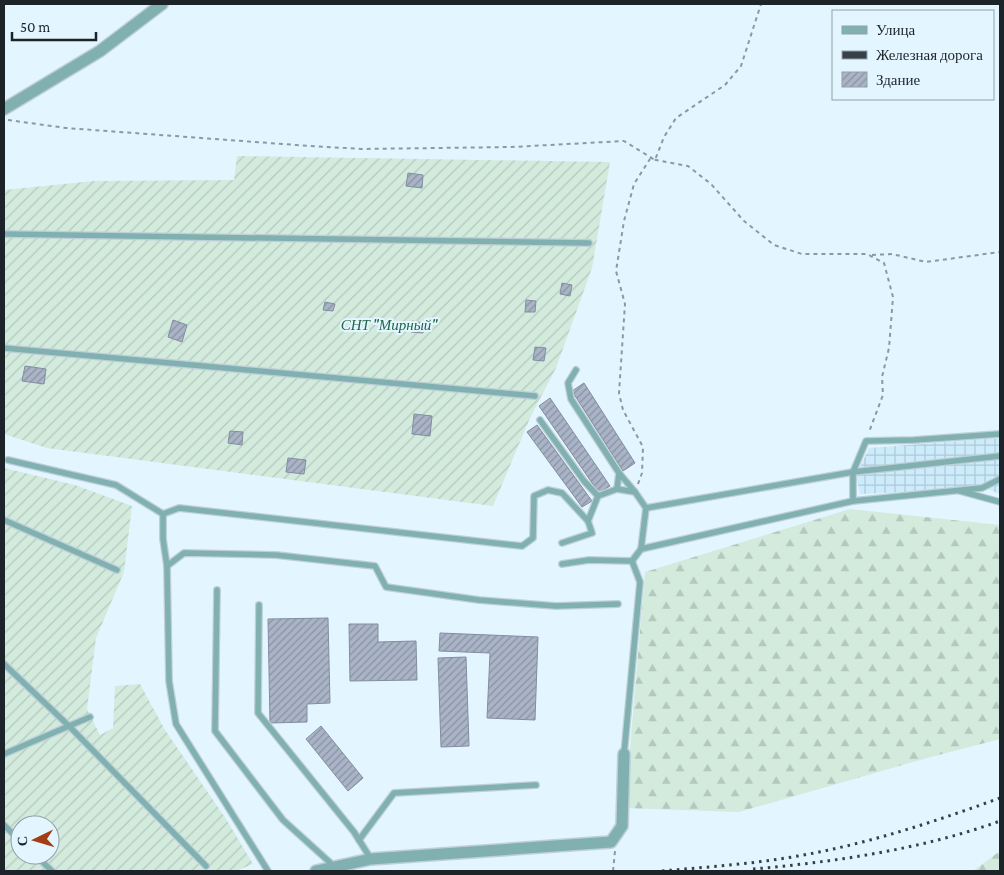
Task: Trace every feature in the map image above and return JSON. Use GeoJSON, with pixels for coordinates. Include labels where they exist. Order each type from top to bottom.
{"type":"FeatureCollection","features":[{"type":"Feature","properties":{"kind":"street"},"geometry":{"type":"LineString","coordinates":[[4,109],[100,51],[162,4]]}},
{"type":"Feature","properties":{"kind":"street"},"geometry":{"type":"LineString","coordinates":[[316,871],[371,859],[611,842],[622,826],[624,754]]}},
{"type":"Feature","properties":{"kind":"lane"},"geometry":{"type":"LineString","coordinates":[[4,234],[589,243]]}},
{"type":"Feature","properties":{"kind":"lane"},"geometry":{"type":"LineString","coordinates":[[4,348],[535,396]]}},
{"type":"Feature","properties":{"kind":"lane"},"geometry":{"type":"LineString","coordinates":[[576,370],[568,383],[571,399],[619,473],[636,492],[646,508],[641,550],[632,561]]}},
{"type":"Feature","properties":{"kind":"lane"},"geometry":{"type":"LineString","coordinates":[[540,420],[584,481],[598,496]]}},
{"type":"Feature","properties":{"kind":"lane"},"geometry":{"type":"LineString","coordinates":[[853,501],[853,472],[866,441],[914,440],[1000,434]]}},
{"type":"Feature","properties":{"kind":"lane"},"geometry":{"type":"LineString","coordinates":[[646,508],[853,472],[1000,456]]}},
{"type":"Feature","properties":{"kind":"lane"},"geometry":{"type":"LineString","coordinates":[[8,460],[116,485],[163,514]]}},
{"type":"Feature","properties":{"kind":"lane"},"geometry":{"type":"LineString","coordinates":[[617,489],[619,473]]}},
{"type":"Feature","properties":{"kind":"lane"},"geometry":{"type":"LineString","coordinates":[[641,550],[853,501],[982,488],[1000,479]]}},
{"type":"Feature","properties":{"kind":"lane"},"geometry":{"type":"LineString","coordinates":[[588,521],[598,496],[617,489],[636,492]]}},
{"type":"Feature","properties":{"kind":"lane"},"geometry":{"type":"LineString","coordinates":[[163,514],[179,508],[522,546],[533,538],[534,496],[548,490],[562,493],[588,521],[592,533],[562,542]]}},
{"type":"Feature","properties":{"kind":"lane"},"geometry":{"type":"LineString","coordinates":[[958,490],[1000,502]]}},
{"type":"Feature","properties":{"kind":"lane"},"geometry":{"type":"LineString","coordinates":[[163,514],[163,539],[167,566],[169,681],[176,724],[268,871]]}},
{"type":"Feature","properties":{"kind":"lane"},"geometry":{"type":"LineString","coordinates":[[4,520],[117,570]]}},
{"type":"Feature","properties":{"kind":"lane"},"geometry":{"type":"LineString","coordinates":[[167,566],[184,553],[276,554],[375,566],[386,586],[395,588],[479,600],[556,606],[618,604]]}},
{"type":"Feature","properties":{"kind":"lane"},"geometry":{"type":"LineString","coordinates":[[562,564],[589,560],[632,561]]}},
{"type":"Feature","properties":{"kind":"lane"},"geometry":{"type":"LineString","coordinates":[[624,754],[640,582],[632,561]]}},
{"type":"Feature","properties":{"kind":"lane"},"geometry":{"type":"LineString","coordinates":[[217,590],[215,731],[283,820],[335,867]]}},
{"type":"Feature","properties":{"kind":"lane"},"geometry":{"type":"LineString","coordinates":[[259,605],[258,713],[359,840],[371,859]]}},
{"type":"Feature","properties":{"kind":"lane"},"geometry":{"type":"LineString","coordinates":[[4,664],[69,726],[206,866]]}},
{"type":"Feature","properties":{"kind":"lane"},"geometry":{"type":"LineString","coordinates":[[4,754],[90,717]]}},
{"type":"Feature","properties":{"kind":"lane"},"geometry":{"type":"LineString","coordinates":[[359,840],[394,793],[536,785]]}},
{"type":"Feature","properties":{"kind":"path"},"geometry":{"type":"LineString","coordinates":[[655,160],[664,137],[676,118],[725,85],[741,66],[761,4]]}},
{"type":"Feature","properties":{"kind":"path"},"geometry":{"type":"LineString","coordinates":[[4,119],[66,128],[361,149],[512,147],[624,141],[655,160]]}},
{"type":"Feature","properties":{"kind":"path"},"geometry":{"type":"LineString","coordinates":[[636,492],[642,472],[643,447],[623,410],[619,393],[625,304],[616,271],[624,221],[634,184],[650,159],[688,166],[711,184],[744,221],[774,245],[802,254],[892,254],[926,262],[1000,252]]}},
{"type":"Feature","properties":{"kind":"path"},"geometry":{"type":"LineString","coordinates":[[866,441],[883,395],[882,377],[889,348],[893,297],[884,263],[869,255]]}},
{"type":"Feature","properties":{"kind":"path"},"geometry":{"type":"LineString","coordinates":[[613,871],[616,836]]}},
{"type":"Feature","properties":{"kind":"shaded area"},"geometry":{"type":"Polygon","coordinates":[[[1000,438],[1000,494],[987,489],[860,494],[856,476],[869,448],[1000,438]]]}},
{"type":"Feature","properties":{"kind":"green space","name":"СНТ \"Мирный\""},"geometry":{"type":"Polygon","coordinates":[[[237,156],[610,162],[592,268],[556,368],[530,418],[493,506],[47,448],[4,434],[4,190],[94,181],[234,180],[237,156]]]}},
{"type":"Feature","properties":{"kind":"green space"},"geometry":{"type":"Polygon","coordinates":[[[4,468],[75,485],[132,506],[124,572],[96,638],[87,709],[100,735],[113,728],[115,686],[140,684],[165,730],[226,819],[253,864],[236,871],[4,871],[4,468]]]}},
{"type":"Feature","properties":{"kind":"green space"},"geometry":{"type":"Polygon","coordinates":[[[850,509],[1000,525],[1000,739],[739,812],[625,808],[645,572],[850,509]]]}},
{"type":"Feature","properties":{"kind":"green space"},"geometry":{"type":"Polygon","coordinates":[[[1000,851],[1000,871],[973,871],[1000,851]]]}},
{"type":"Feature","properties":{"kind":"building"},"geometry":{"type":"Polygon","coordinates":[[[408,173],[423,175],[422,188],[406,186],[408,173]]]}},
{"type":"Feature","properties":{"kind":"building"},"geometry":{"type":"Polygon","coordinates":[[[562,283],[572,285],[570,296],[560,294],[562,283]]]}},
{"type":"Feature","properties":{"kind":"building"},"geometry":{"type":"Polygon","coordinates":[[[526,300],[536,301],[535,312],[525,312],[526,300]]]}},
{"type":"Feature","properties":{"kind":"building"},"geometry":{"type":"Polygon","coordinates":[[[325,302],[335,304],[333,311],[323,310],[325,302]]]}},
{"type":"Feature","properties":{"kind":"building"},"geometry":{"type":"Polygon","coordinates":[[[173,320],[187,325],[182,342],[168,337],[173,320]]]}},
{"type":"Feature","properties":{"kind":"building"},"geometry":{"type":"Polygon","coordinates":[[[412,321],[425,323],[423,333],[411,332],[412,321]]]}},
{"type":"Feature","properties":{"kind":"building"},"geometry":{"type":"Polygon","coordinates":[[[535,347],[546,348],[544,361],[533,360],[535,347]]]}},
{"type":"Feature","properties":{"kind":"building"},"geometry":{"type":"Polygon","coordinates":[[[25,366],[46,369],[44,384],[22,381],[25,366]]]}},
{"type":"Feature","properties":{"kind":"building"},"geometry":{"type":"Polygon","coordinates":[[[584,383],[635,463],[623,471],[572,391],[584,383]]]}},
{"type":"Feature","properties":{"kind":"building"},"geometry":{"type":"Polygon","coordinates":[[[550,398],[610,486],[599,493],[539,406],[550,398]]]}},
{"type":"Feature","properties":{"kind":"building"},"geometry":{"type":"Polygon","coordinates":[[[414,414],[432,416],[430,436],[412,434],[414,414]]]}},
{"type":"Feature","properties":{"kind":"building"},"geometry":{"type":"Polygon","coordinates":[[[537,425],[592,501],[582,507],[527,432],[537,425]]]}},
{"type":"Feature","properties":{"kind":"building"},"geometry":{"type":"Polygon","coordinates":[[[230,431],[243,432],[242,445],[228,443],[230,431]]]}},
{"type":"Feature","properties":{"kind":"building"},"geometry":{"type":"Polygon","coordinates":[[[288,458],[306,460],[304,474],[286,472],[288,458]]]}},
{"type":"Feature","properties":{"kind":"building"},"geometry":{"type":"Polygon","coordinates":[[[328,618],[330,703],[307,704],[307,722],[270,723],[268,619],[328,618]]]}},
{"type":"Feature","properties":{"kind":"building"},"geometry":{"type":"Polygon","coordinates":[[[349,624],[378,624],[378,642],[416,641],[417,680],[350,681],[349,624]]]}},
{"type":"Feature","properties":{"kind":"building"},"geometry":{"type":"Polygon","coordinates":[[[440,633],[538,637],[535,720],[487,718],[490,653],[439,651],[440,633]]]}},
{"type":"Feature","properties":{"kind":"building"},"geometry":{"type":"Polygon","coordinates":[[[466,657],[469,746],[441,747],[438,658],[466,657]]]}},
{"type":"Feature","properties":{"kind":"building"},"geometry":{"type":"Polygon","coordinates":[[[321,726],[363,778],[348,791],[306,739],[321,726]]]}},
{"type":"Feature","properties":{"kind":"railway"},"geometry":{"type":"LineString","coordinates":[[662,871],[764,861],[824,851],[900,832],[1000,798]]}},
{"type":"Feature","properties":{"kind":"railway"},"geometry":{"type":"LineString","coordinates":[[753,869],[847,858],[910,847],[971,831],[1000,821]]}}]}
